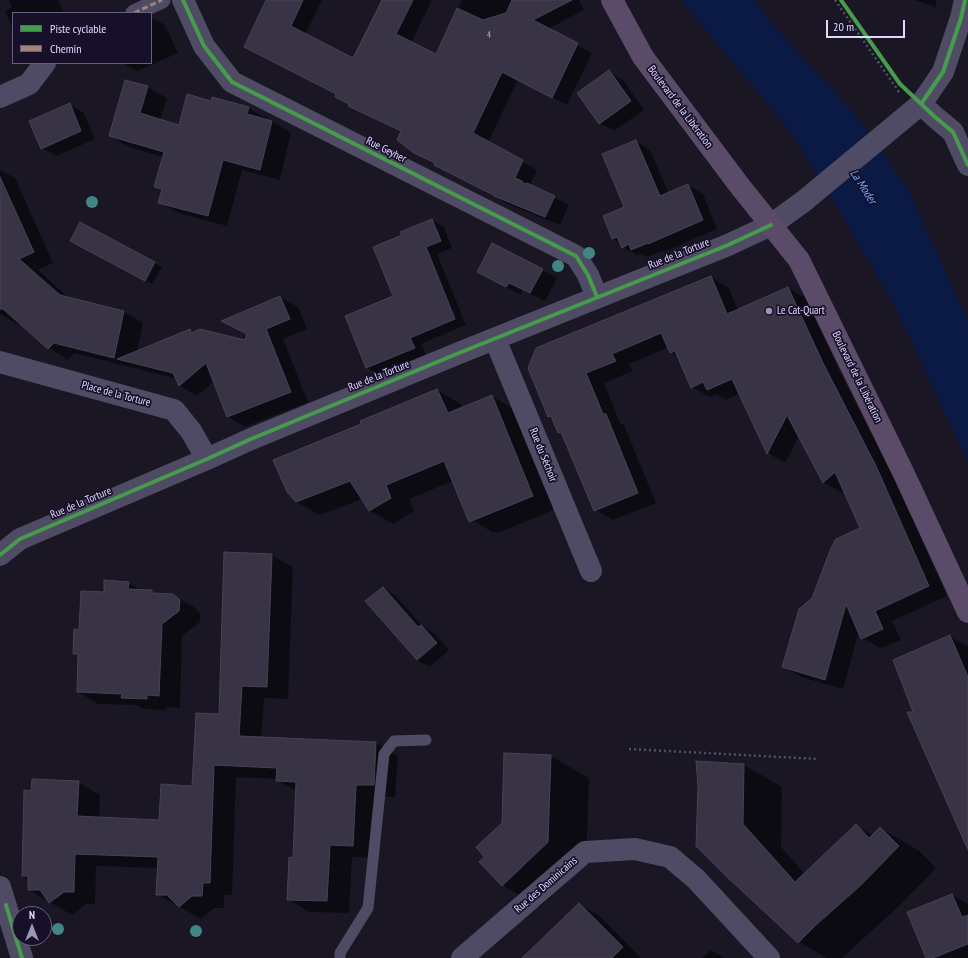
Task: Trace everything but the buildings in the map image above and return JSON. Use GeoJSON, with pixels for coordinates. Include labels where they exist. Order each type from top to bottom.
{"type":"FeatureCollection","features":[{"type":"Feature","properties":{"kind":"main road","name":"Boulevard de la Libération"},"geometry":{"type":"LineString","coordinates":[[612,0],[643,57],[739,185],[799,260],[904,474],[968,612]]}},
{"type":"Feature","properties":{"kind":"street"},"geometry":{"type":"LineString","coordinates":[[136,12],[162,0]]}},
{"type":"Feature","properties":{"kind":"street","name":"Rue Geyher"},"geometry":{"type":"LineString","coordinates":[[183,0],[204,46],[232,82],[576,256],[588,275],[597,297]]}},
{"type":"Feature","properties":{"kind":"street","name":"Rue de la Torture"},"geometry":{"type":"LineString","coordinates":[[0,556],[20,539],[251,439],[728,245],[771,225],[899,123],[915,98],[943,72],[965,12]]}},
{"type":"Feature","properties":{"kind":"street"},"geometry":{"type":"LineString","coordinates":[[0,97],[29,84],[44,64]]}},
{"type":"Feature","properties":{"kind":"street"},"geometry":{"type":"LineString","coordinates":[[915,98],[953,132],[968,165]]}},
{"type":"Feature","properties":{"kind":"street","name":"Rue du Séchoir"},"geometry":{"type":"LineString","coordinates":[[495,339],[591,571]]}},
{"type":"Feature","properties":{"kind":"street","name":"Place de la Torture"},"geometry":{"type":"LineString","coordinates":[[0,362],[174,410],[191,431],[207,459]]}},
{"type":"Feature","properties":{"kind":"street","name":"Rue des Dominicains"},"geometry":{"type":"LineString","coordinates":[[462,958],[585,852],[635,849],[670,857],[696,878],[770,958]]}},
{"type":"Feature","properties":{"kind":"street"},"geometry":{"type":"LineString","coordinates":[[0,887],[22,958]]}},
{"type":"Feature","properties":{"kind":"lane"},"geometry":{"type":"LineString","coordinates":[[340,958],[340,953],[368,908],[384,754],[394,741],[426,740]]}},
{"type":"Feature","properties":{"kind":"path"},"geometry":{"type":"LineString","coordinates":[[835,0],[900,94]]}},
{"type":"Feature","properties":{"kind":"path"},"geometry":{"type":"LineString","coordinates":[[840,0],[900,84],[915,98]]}},
{"type":"Feature","properties":{"kind":"path"},"geometry":{"type":"LineString","coordinates":[[629,749],[818,759]]}},
{"type":"Feature","properties":{"kind":"water","name":"La Moder"},"geometry":{"type":"Polygon","coordinates":[[[681,0],[756,0],[767,18],[856,116],[906,185],[968,321],[968,462],[895,307],[845,220],[790,131],[681,0]]]}},
{"type":"Feature","properties":{"kind":"marked path"},"geometry":{"type":"LineString","coordinates":[[136,12],[162,0]]}},
{"type":"Feature","properties":{"kind":"cycle path"},"geometry":{"type":"LineString","coordinates":[[183,0],[204,46],[232,82],[576,256],[588,275],[597,297]]}},
{"type":"Feature","properties":{"kind":"cycle path"},"geometry":{"type":"LineString","coordinates":[[841,0],[900,84],[953,132],[968,165]]}},
{"type":"Feature","properties":{"kind":"cycle path"},"geometry":{"type":"LineString","coordinates":[[921,104],[943,72],[961,18],[965,0]]}},
{"type":"Feature","properties":{"kind":"cycle path"},"geometry":{"type":"LineString","coordinates":[[0,555],[20,539],[251,439],[459,353],[728,245],[771,225]]}},
{"type":"Feature","properties":{"kind":"cycle path"},"geometry":{"type":"LineString","coordinates":[[6,905],[22,958]]}},
{"type":"Feature","properties":{"kind":"place","name":"Le Cat-Quart"},"geometry":{"type":"Point","coordinates":[769,311]}}]}
